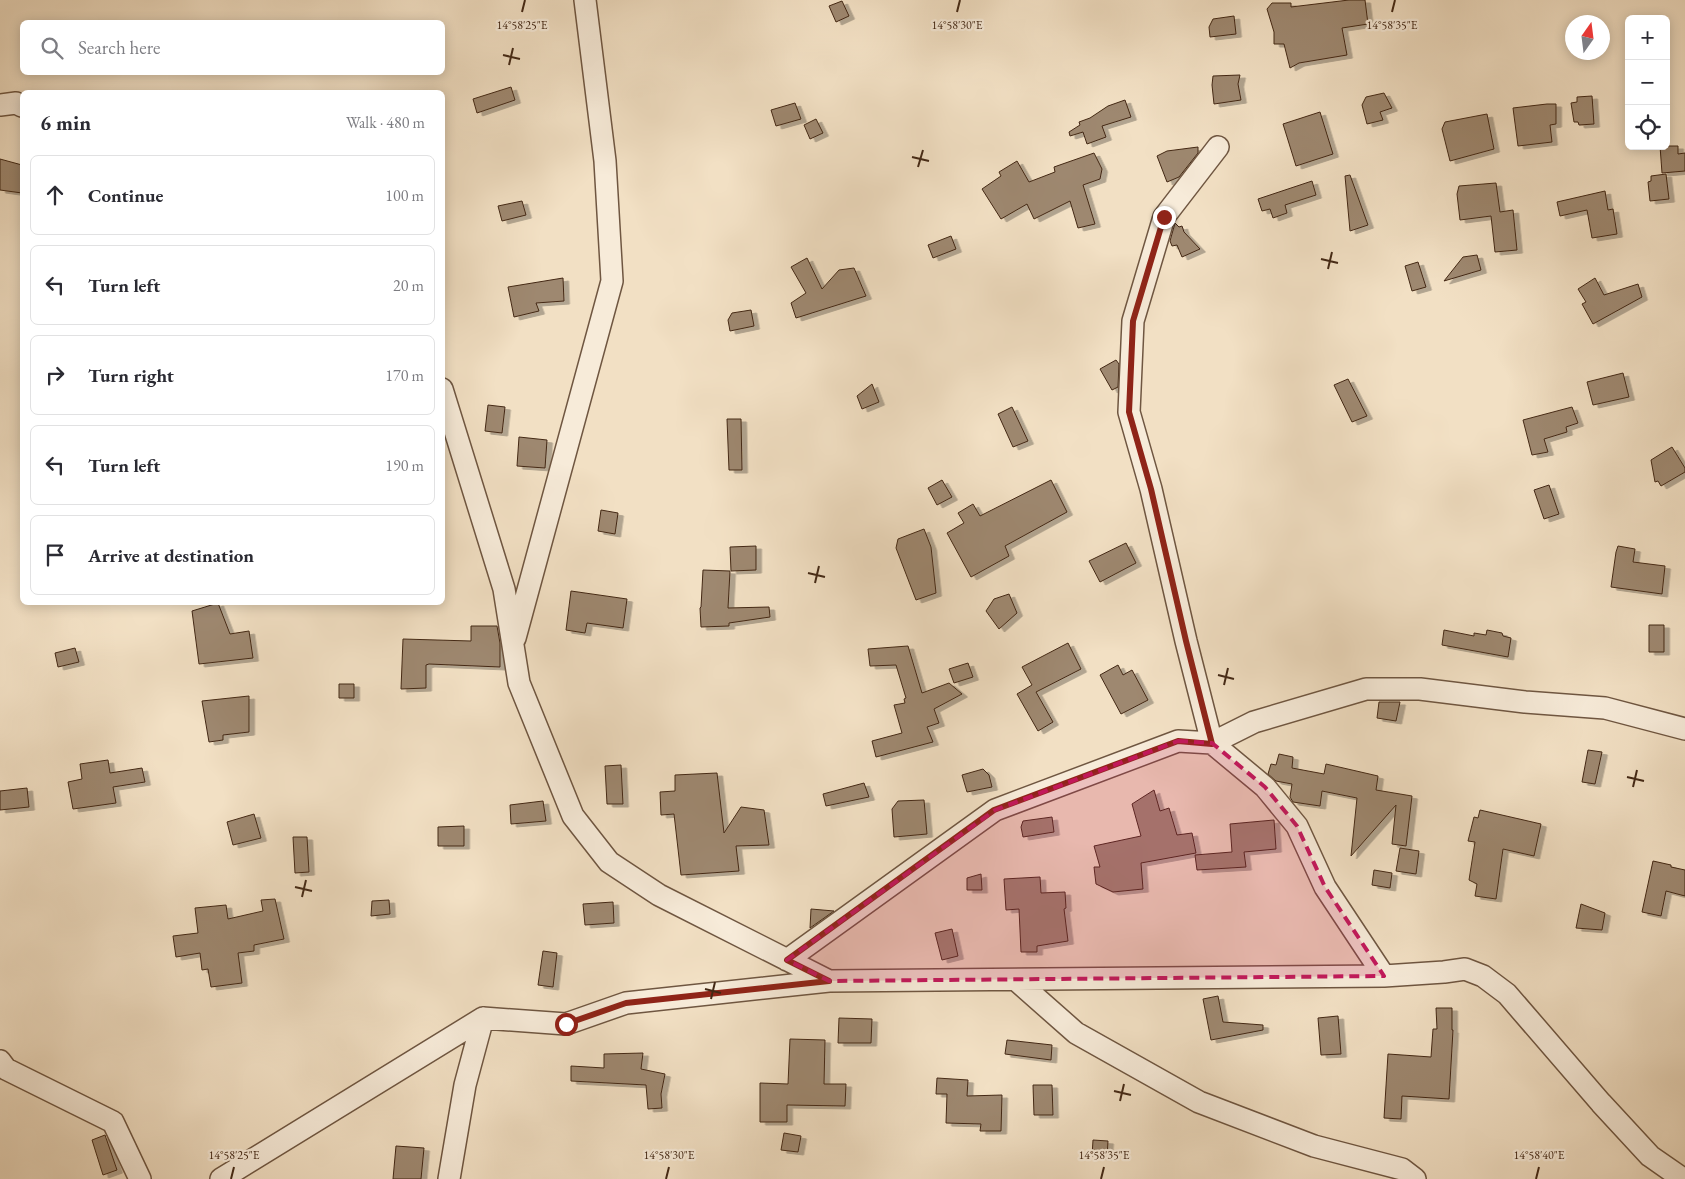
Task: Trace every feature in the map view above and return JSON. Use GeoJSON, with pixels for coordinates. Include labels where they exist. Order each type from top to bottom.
{"type":"FeatureCollection","features":[{"type":"Feature","properties":{"kind":"street"},"geometry":{"type":"LineString","coordinates":[[513,644],[612,281],[605,161],[585,0]]}},
{"type":"Feature","properties":{"kind":"street"},"geometry":{"type":"LineString","coordinates":[[0,105],[16,102],[20,105]]}},
{"type":"Feature","properties":{"kind":"street"},"geometry":{"type":"LineString","coordinates":[[1218,147],[1164,217],[1133,321],[1129,412],[1151,489],[1212,744],[1265,787],[1297,826],[1326,887],[1384,976]]}},
{"type":"Feature","properties":{"kind":"street"},"geometry":{"type":"LineString","coordinates":[[445,399],[504,589],[519,683],[573,816],[609,862],[659,895],[829,981]]}},
{"type":"Feature","properties":{"kind":"street"},"geometry":{"type":"LineString","coordinates":[[787,960],[994,810],[1178,741],[1212,744],[1254,722],[1366,688],[1420,689],[1525,702],[1605,708],[1685,729]]}},
{"type":"Feature","properties":{"kind":"street"},"geometry":{"type":"LineString","coordinates":[[222,1179],[483,1018],[566,1024],[626,1003],[829,981],[1384,976],[1465,969],[1483,976],[1507,994],[1601,1103],[1650,1156],[1676,1177]]}},
{"type":"Feature","properties":{"kind":"street"},"geometry":{"type":"LineString","coordinates":[[1016,980],[1076,1033],[1199,1102],[1314,1146],[1402,1169],[1415,1179]]}},
{"type":"Feature","properties":{"kind":"street"},"geometry":{"type":"LineString","coordinates":[[450,1179],[465,1085],[483,1018]]}},
{"type":"Feature","properties":{"kind":"street"},"geometry":{"type":"LineString","coordinates":[[0,1061],[6,1069],[113,1122],[140,1179]]}},
{"type":"Feature","properties":{"kind":"highlighted area"},"geometry":{"type":"Polygon","coordinates":[[[1178,741],[1212,743],[1265,787],[1297,826],[1325,887],[1384,976],[829,981],[787,960],[995,810],[1178,741]]]}},
{"type":"Feature","properties":{"kind":"building"},"geometry":{"type":"Polygon","coordinates":[[[1349,0],[1365,0],[1368,24],[1342,28],[1347,55],[1299,63],[1290,68],[1284,44],[1274,44],[1274,32],[1267,9],[1272,3],[1291,3],[1291,7],[1349,0]]]}},
{"type":"Feature","properties":{"kind":"building"},"geometry":{"type":"Polygon","coordinates":[[[842,1],[849,16],[836,22],[829,6],[842,1]]]}},
{"type":"Feature","properties":{"kind":"building"},"geometry":{"type":"Polygon","coordinates":[[[1234,16],[1236,34],[1210,37],[1209,27],[1213,19],[1234,16]]]}},
{"type":"Feature","properties":{"kind":"building"},"geometry":{"type":"Polygon","coordinates":[[[1240,75],[1238,84],[1241,100],[1214,104],[1213,76],[1240,75]]]}},
{"type":"Feature","properties":{"kind":"building"},"geometry":{"type":"Polygon","coordinates":[[[511,87],[515,100],[477,113],[473,99],[511,87]]]}},
{"type":"Feature","properties":{"kind":"building"},"geometry":{"type":"Polygon","coordinates":[[[1384,93],[1392,108],[1380,112],[1383,120],[1367,124],[1362,105],[1366,97],[1384,93]]]}},
{"type":"Feature","properties":{"kind":"building"},"geometry":{"type":"Polygon","coordinates":[[[1592,96],[1594,124],[1579,125],[1578,122],[1574,122],[1571,103],[1577,102],[1577,97],[1592,96]]]}},
{"type":"Feature","properties":{"kind":"building"},"geometry":{"type":"Polygon","coordinates":[[[1125,100],[1131,117],[1102,126],[1106,137],[1087,144],[1083,132],[1070,136],[1069,132],[1080,125],[1079,122],[1090,118],[1108,106],[1125,100]]]}},
{"type":"Feature","properties":{"kind":"building"},"geometry":{"type":"Polygon","coordinates":[[[795,103],[801,119],[776,126],[771,110],[795,103]]]}},
{"type":"Feature","properties":{"kind":"building"},"geometry":{"type":"Polygon","coordinates":[[[1556,104],[1556,124],[1550,125],[1552,142],[1518,146],[1513,108],[1556,104]]]}},
{"type":"Feature","properties":{"kind":"building"},"geometry":{"type":"Polygon","coordinates":[[[1320,112],[1333,154],[1296,166],[1283,124],[1320,112]]]}},
{"type":"Feature","properties":{"kind":"building"},"geometry":{"type":"Polygon","coordinates":[[[1487,114],[1494,149],[1450,161],[1442,129],[1445,122],[1487,114]]]}},
{"type":"Feature","properties":{"kind":"building"},"geometry":{"type":"Polygon","coordinates":[[[816,119],[823,133],[810,139],[804,125],[816,119]]]}},
{"type":"Feature","properties":{"kind":"building"},"geometry":{"type":"Polygon","coordinates":[[[1670,146],[1678,146],[1678,154],[1685,153],[1685,171],[1662,173],[1660,150],[1670,150],[1670,146]]]}},
{"type":"Feature","properties":{"kind":"building"},"geometry":{"type":"Polygon","coordinates":[[[1198,147],[1198,153],[1179,177],[1167,182],[1157,156],[1167,151],[1198,147]]]}},
{"type":"Feature","properties":{"kind":"building"},"geometry":{"type":"Polygon","coordinates":[[[1094,153],[1102,169],[1100,179],[1083,185],[1095,224],[1078,228],[1070,201],[1034,219],[1027,204],[1001,219],[982,189],[1001,176],[999,172],[1017,161],[1029,182],[1055,172],[1054,167],[1094,153]]]}},
{"type":"Feature","properties":{"kind":"building"},"geometry":{"type":"Polygon","coordinates":[[[0,159],[20,164],[20,193],[0,190],[0,159]]]}},
{"type":"Feature","properties":{"kind":"building"},"geometry":{"type":"Polygon","coordinates":[[[1666,174],[1669,199],[1650,201],[1648,182],[1651,181],[1651,176],[1666,174]]]}},
{"type":"Feature","properties":{"kind":"building"},"geometry":{"type":"Polygon","coordinates":[[[1350,175],[1368,225],[1350,231],[1345,176],[1350,175]]]}},
{"type":"Feature","properties":{"kind":"building"},"geometry":{"type":"Polygon","coordinates":[[[1312,181],[1316,195],[1285,205],[1287,213],[1273,218],[1270,209],[1262,211],[1258,199],[1312,181]]]}},
{"type":"Feature","properties":{"kind":"building"},"geometry":{"type":"Polygon","coordinates":[[[1496,183],[1500,212],[1513,210],[1517,250],[1495,252],[1491,216],[1460,220],[1457,194],[1459,186],[1496,183]]]}},
{"type":"Feature","properties":{"kind":"building"},"geometry":{"type":"Polygon","coordinates":[[[1605,191],[1608,210],[1613,209],[1617,234],[1592,238],[1587,210],[1560,216],[1557,202],[1605,191]]]}},
{"type":"Feature","properties":{"kind":"building"},"geometry":{"type":"Polygon","coordinates":[[[522,201],[526,215],[502,221],[498,206],[522,201]]]}},
{"type":"Feature","properties":{"kind":"building"},"geometry":{"type":"Polygon","coordinates":[[[1175,223],[1179,227],[1182,226],[1184,232],[1200,249],[1182,257],[1177,245],[1172,246],[1170,241],[1175,223]]]}},
{"type":"Feature","properties":{"kind":"building"},"geometry":{"type":"Polygon","coordinates":[[[951,236],[956,249],[933,258],[928,245],[951,236]]]}},
{"type":"Feature","properties":{"kind":"building"},"geometry":{"type":"Polygon","coordinates":[[[1477,255],[1481,270],[1444,281],[1463,257],[1477,255]]]}},
{"type":"Feature","properties":{"kind":"building"},"geometry":{"type":"Polygon","coordinates":[[[807,258],[822,289],[839,270],[854,268],[866,296],[796,318],[791,303],[806,293],[791,267],[807,258]]]}},
{"type":"Feature","properties":{"kind":"building"},"geometry":{"type":"Polygon","coordinates":[[[1418,262],[1426,287],[1412,291],[1405,266],[1418,262]]]}},
{"type":"Feature","properties":{"kind":"building"},"geometry":{"type":"Polygon","coordinates":[[[563,278],[564,301],[536,303],[539,311],[514,317],[508,287],[563,278]]]}},
{"type":"Feature","properties":{"kind":"building"},"geometry":{"type":"Polygon","coordinates":[[[1595,278],[1604,295],[1638,284],[1642,297],[1593,324],[1582,304],[1586,302],[1578,289],[1595,278]]]}},
{"type":"Feature","properties":{"kind":"building"},"geometry":{"type":"Polygon","coordinates":[[[751,310],[754,326],[730,331],[728,320],[732,313],[751,310]]]}},
{"type":"Feature","properties":{"kind":"building"},"geometry":{"type":"Polygon","coordinates":[[[1116,360],[1119,364],[1118,387],[1112,390],[1100,369],[1116,360]]]}},
{"type":"Feature","properties":{"kind":"building"},"geometry":{"type":"Polygon","coordinates":[[[1623,373],[1629,397],[1593,405],[1587,382],[1623,373]]]}},
{"type":"Feature","properties":{"kind":"building"},"geometry":{"type":"Polygon","coordinates":[[[1348,379],[1367,416],[1352,422],[1334,385],[1348,379]]]}},
{"type":"Feature","properties":{"kind":"building"},"geometry":{"type":"Polygon","coordinates":[[[872,384],[879,402],[862,409],[857,396],[872,384]]]}},
{"type":"Feature","properties":{"kind":"building"},"geometry":{"type":"Polygon","coordinates":[[[488,405],[505,407],[502,433],[485,431],[488,405]]]}},
{"type":"Feature","properties":{"kind":"building"},"geometry":{"type":"Polygon","coordinates":[[[1012,407],[1028,441],[1013,447],[998,414],[1012,407]]]}},
{"type":"Feature","properties":{"kind":"building"},"geometry":{"type":"Polygon","coordinates":[[[1572,407],[1578,423],[1566,427],[1567,432],[1544,439],[1548,452],[1532,455],[1523,420],[1572,407]]]}},
{"type":"Feature","properties":{"kind":"building"},"geometry":{"type":"Polygon","coordinates":[[[727,419],[741,419],[742,470],[729,470],[727,419]]]}},
{"type":"Feature","properties":{"kind":"building"},"geometry":{"type":"Polygon","coordinates":[[[519,437],[547,440],[545,468],[517,466],[519,437]]]}},
{"type":"Feature","properties":{"kind":"building"},"geometry":{"type":"Polygon","coordinates":[[[1672,447],[1685,468],[1685,472],[1661,486],[1658,481],[1655,482],[1651,460],[1672,447]]]}},
{"type":"Feature","properties":{"kind":"building"},"geometry":{"type":"Polygon","coordinates":[[[942,480],[952,497],[937,505],[928,488],[942,480]]]}},
{"type":"Feature","properties":{"kind":"building"},"geometry":{"type":"Polygon","coordinates":[[[1051,480],[1067,512],[1005,546],[1009,556],[971,577],[947,533],[964,523],[958,513],[973,504],[980,516],[1051,480]]]}},
{"type":"Feature","properties":{"kind":"building"},"geometry":{"type":"Polygon","coordinates":[[[1549,485],[1559,514],[1544,519],[1534,490],[1549,485]]]}},
{"type":"Feature","properties":{"kind":"building"},"geometry":{"type":"Polygon","coordinates":[[[601,510],[618,513],[615,534],[598,531],[601,510]]]}},
{"type":"Feature","properties":{"kind":"building"},"geometry":{"type":"Polygon","coordinates":[[[924,529],[931,547],[936,593],[916,600],[896,548],[898,539],[924,529]]]}},
{"type":"Feature","properties":{"kind":"building"},"geometry":{"type":"Polygon","coordinates":[[[1126,543],[1136,563],[1100,582],[1089,561],[1126,543]]]}},
{"type":"Feature","properties":{"kind":"building"},"geometry":{"type":"Polygon","coordinates":[[[756,546],[756,570],[731,571],[730,547],[756,546]]]}},
{"type":"Feature","properties":{"kind":"building"},"geometry":{"type":"Polygon","coordinates":[[[1618,546],[1635,549],[1633,562],[1665,566],[1662,594],[1611,587],[1618,546]]]}},
{"type":"Feature","properties":{"kind":"building"},"geometry":{"type":"Polygon","coordinates":[[[703,570],[730,571],[728,608],[769,607],[770,617],[729,623],[729,626],[701,627],[700,608],[703,570]]]}},
{"type":"Feature","properties":{"kind":"building"},"geometry":{"type":"Polygon","coordinates":[[[571,591],[627,599],[623,628],[587,623],[585,633],[566,630],[571,591]]]}},
{"type":"Feature","properties":{"kind":"building"},"geometry":{"type":"Polygon","coordinates":[[[1009,594],[1017,613],[999,629],[986,611],[994,599],[1009,594]]]}},
{"type":"Feature","properties":{"kind":"building"},"geometry":{"type":"Polygon","coordinates":[[[212,605],[219,605],[230,634],[249,631],[253,658],[199,664],[192,611],[212,605]]]}},
{"type":"Feature","properties":{"kind":"building"},"geometry":{"type":"Polygon","coordinates":[[[1649,625],[1664,625],[1664,652],[1649,652],[1649,625]]]}},
{"type":"Feature","properties":{"kind":"building"},"geometry":{"type":"Polygon","coordinates":[[[471,626],[497,626],[500,643],[500,667],[429,664],[426,665],[426,688],[401,689],[403,639],[471,641],[471,626]]]}},
{"type":"Feature","properties":{"kind":"building"},"geometry":{"type":"Polygon","coordinates":[[[1444,630],[1474,636],[1474,633],[1486,635],[1487,630],[1502,633],[1503,636],[1511,638],[1508,657],[1442,645],[1444,630]]]}},
{"type":"Feature","properties":{"kind":"building"},"geometry":{"type":"Polygon","coordinates":[[[1068,643],[1081,669],[1036,692],[1053,722],[1038,731],[1017,694],[1032,685],[1022,667],[1068,643]]]}},
{"type":"Feature","properties":{"kind":"building"},"geometry":{"type":"Polygon","coordinates":[[[908,646],[922,693],[949,683],[962,694],[934,709],[939,723],[927,727],[933,742],[876,757],[872,741],[902,733],[894,705],[905,703],[904,699],[906,698],[896,665],[870,666],[868,649],[908,646]]]}},
{"type":"Feature","properties":{"kind":"building"},"geometry":{"type":"Polygon","coordinates":[[[75,648],[79,662],[58,667],[55,653],[75,648]]]}},
{"type":"Feature","properties":{"kind":"building"},"geometry":{"type":"Polygon","coordinates":[[[968,663],[973,677],[954,683],[949,669],[968,663]]]}},
{"type":"Feature","properties":{"kind":"building"},"geometry":{"type":"Polygon","coordinates":[[[1118,665],[1123,675],[1132,670],[1148,700],[1121,714],[1100,675],[1118,665]]]}},
{"type":"Feature","properties":{"kind":"building"},"geometry":{"type":"Polygon","coordinates":[[[339,684],[354,684],[354,698],[339,698],[339,684]]]}},
{"type":"Feature","properties":{"kind":"building"},"geometry":{"type":"Polygon","coordinates":[[[249,696],[249,732],[223,735],[223,740],[209,742],[202,701],[249,696]]]}},
{"type":"Feature","properties":{"kind":"building"},"geometry":{"type":"Polygon","coordinates":[[[1379,702],[1400,702],[1396,721],[1377,718],[1379,702]]]}},
{"type":"Feature","properties":{"kind":"building"},"geometry":{"type":"Polygon","coordinates":[[[1588,750],[1602,752],[1595,784],[1582,782],[1588,750]]]}},
{"type":"Feature","properties":{"kind":"building"},"geometry":{"type":"Polygon","coordinates":[[[1279,754],[1293,757],[1292,768],[1324,774],[1326,764],[1378,776],[1376,790],[1412,796],[1406,846],[1392,844],[1396,805],[1351,856],[1357,798],[1322,791],[1320,806],[1293,802],[1290,797],[1292,784],[1276,781],[1268,774],[1271,764],[1276,765],[1279,754]]]}},
{"type":"Feature","properties":{"kind":"building"},"geometry":{"type":"Polygon","coordinates":[[[108,760],[110,773],[142,768],[145,782],[113,787],[116,803],[73,809],[68,782],[82,779],[80,764],[108,760]]]}},
{"type":"Feature","properties":{"kind":"building"},"geometry":{"type":"Polygon","coordinates":[[[621,765],[623,804],[607,804],[605,766],[621,765]]]}},
{"type":"Feature","properties":{"kind":"building"},"geometry":{"type":"Polygon","coordinates":[[[983,769],[989,775],[992,787],[967,792],[962,775],[983,769]]]}},
{"type":"Feature","properties":{"kind":"building"},"geometry":{"type":"Polygon","coordinates":[[[717,773],[724,833],[741,807],[764,810],[769,845],[736,846],[739,871],[681,875],[674,814],[661,815],[660,792],[675,791],[675,775],[717,773]]]}},
{"type":"Feature","properties":{"kind":"building"},"geometry":{"type":"Polygon","coordinates":[[[864,783],[869,797],[826,806],[823,794],[864,783]]]}},
{"type":"Feature","properties":{"kind":"building"},"geometry":{"type":"Polygon","coordinates":[[[27,788],[29,807],[0,810],[0,791],[27,788]]]}},
{"type":"Feature","properties":{"kind":"building"},"geometry":{"type":"Polygon","coordinates":[[[1154,790],[1160,811],[1169,808],[1177,835],[1192,833],[1196,853],[1141,863],[1143,889],[1113,892],[1096,884],[1094,867],[1100,867],[1094,846],[1141,836],[1132,804],[1154,790]]]}},
{"type":"Feature","properties":{"kind":"building"},"geometry":{"type":"Polygon","coordinates":[[[924,800],[927,834],[894,837],[892,809],[898,801],[924,800]]]}},
{"type":"Feature","properties":{"kind":"building"},"geometry":{"type":"Polygon","coordinates":[[[543,801],[546,821],[511,824],[510,805],[543,801]]]}},
{"type":"Feature","properties":{"kind":"building"},"geometry":{"type":"Polygon","coordinates":[[[1480,810],[1541,824],[1534,856],[1503,849],[1496,899],[1475,896],[1477,884],[1469,880],[1475,842],[1468,841],[1474,817],[1478,818],[1480,810]]]}},
{"type":"Feature","properties":{"kind":"building"},"geometry":{"type":"Polygon","coordinates":[[[254,814],[261,838],[233,845],[227,822],[254,814]]]}},
{"type":"Feature","properties":{"kind":"building"},"geometry":{"type":"Polygon","coordinates":[[[1052,817],[1054,832],[1023,837],[1021,827],[1023,821],[1052,817]]]}},
{"type":"Feature","properties":{"kind":"building"},"geometry":{"type":"Polygon","coordinates":[[[1274,820],[1276,849],[1244,852],[1246,867],[1197,870],[1195,855],[1232,852],[1230,824],[1274,820]]]}},
{"type":"Feature","properties":{"kind":"building"},"geometry":{"type":"Polygon","coordinates":[[[464,826],[464,846],[438,846],[438,827],[464,826]]]}},
{"type":"Feature","properties":{"kind":"building"},"geometry":{"type":"Polygon","coordinates":[[[293,837],[307,837],[309,872],[295,873],[293,837]]]}},
{"type":"Feature","properties":{"kind":"building"},"geometry":{"type":"Polygon","coordinates":[[[1400,848],[1419,851],[1416,874],[1396,871],[1400,848]]]}},
{"type":"Feature","properties":{"kind":"building"},"geometry":{"type":"Polygon","coordinates":[[[1653,861],[1685,870],[1685,896],[1666,891],[1661,916],[1642,912],[1653,861]]]}},
{"type":"Feature","properties":{"kind":"building"},"geometry":{"type":"Polygon","coordinates":[[[1374,870],[1392,873],[1390,888],[1372,885],[1374,870]]]}},
{"type":"Feature","properties":{"kind":"building"},"geometry":{"type":"Polygon","coordinates":[[[981,874],[982,890],[967,890],[967,878],[981,874]]]}},
{"type":"Feature","properties":{"kind":"building"},"geometry":{"type":"Polygon","coordinates":[[[1040,877],[1041,893],[1065,892],[1066,908],[1064,909],[1068,941],[1037,946],[1037,952],[1021,952],[1019,909],[1006,910],[1004,879],[1040,877]]]}},
{"type":"Feature","properties":{"kind":"building"},"geometry":{"type":"Polygon","coordinates":[[[275,899],[284,939],[254,945],[254,951],[238,953],[242,983],[211,987],[208,969],[202,970],[200,953],[176,957],[173,936],[198,933],[195,908],[226,905],[228,919],[263,911],[261,900],[275,899]]]}},
{"type":"Feature","properties":{"kind":"building"},"geometry":{"type":"Polygon","coordinates":[[[389,900],[390,914],[371,916],[372,901],[389,900]]]}},
{"type":"Feature","properties":{"kind":"building"},"geometry":{"type":"Polygon","coordinates":[[[613,902],[614,923],[585,925],[583,904],[613,902]]]}},
{"type":"Feature","properties":{"kind":"building"},"geometry":{"type":"Polygon","coordinates":[[[1581,904],[1605,913],[1602,930],[1576,928],[1581,904]]]}},
{"type":"Feature","properties":{"kind":"building"},"geometry":{"type":"Polygon","coordinates":[[[811,909],[834,911],[810,928],[811,909]]]}},
{"type":"Feature","properties":{"kind":"building"},"geometry":{"type":"Polygon","coordinates":[[[952,929],[958,956],[942,960],[935,933],[952,929]]]}},
{"type":"Feature","properties":{"kind":"building"},"geometry":{"type":"Polygon","coordinates":[[[543,951],[557,953],[553,987],[538,985],[543,951]]]}},
{"type":"Feature","properties":{"kind":"building"},"geometry":{"type":"Polygon","coordinates":[[[1218,996],[1223,1022],[1263,1025],[1263,1030],[1211,1040],[1203,999],[1218,996]]]}},
{"type":"Feature","properties":{"kind":"building"},"geometry":{"type":"Polygon","coordinates":[[[1436,1008],[1452,1008],[1453,1030],[1449,1099],[1402,1096],[1401,1119],[1384,1118],[1388,1054],[1431,1057],[1433,1029],[1437,1029],[1436,1008]]]}},
{"type":"Feature","properties":{"kind":"building"},"geometry":{"type":"Polygon","coordinates":[[[1338,1016],[1341,1054],[1321,1055],[1318,1018],[1338,1016]]]}},
{"type":"Feature","properties":{"kind":"building"},"geometry":{"type":"Polygon","coordinates":[[[839,1018],[872,1019],[871,1043],[838,1043],[839,1018]]]}},
{"type":"Feature","properties":{"kind":"building"},"geometry":{"type":"Polygon","coordinates":[[[790,1039],[825,1040],[824,1084],[846,1084],[845,1106],[787,1105],[787,1122],[760,1122],[760,1083],[788,1084],[790,1039]]]}},
{"type":"Feature","properties":{"kind":"building"},"geometry":{"type":"Polygon","coordinates":[[[1007,1040],[1052,1045],[1051,1060],[1005,1054],[1007,1040]]]}},
{"type":"Feature","properties":{"kind":"building"},"geometry":{"type":"Polygon","coordinates":[[[643,1053],[641,1069],[665,1074],[661,1094],[662,1108],[648,1109],[646,1085],[571,1081],[571,1066],[604,1068],[604,1054],[643,1053]]]}},
{"type":"Feature","properties":{"kind":"building"},"geometry":{"type":"Polygon","coordinates":[[[937,1078],[968,1080],[967,1096],[1002,1095],[1001,1131],[980,1131],[981,1124],[946,1123],[947,1094],[936,1094],[937,1078]]]}},
{"type":"Feature","properties":{"kind":"building"},"geometry":{"type":"Polygon","coordinates":[[[1033,1085],[1052,1085],[1053,1115],[1034,1115],[1033,1085]]]}},
{"type":"Feature","properties":{"kind":"building"},"geometry":{"type":"Polygon","coordinates":[[[784,1133],[801,1136],[798,1152],[781,1150],[784,1133]]]}},
{"type":"Feature","properties":{"kind":"building"},"geometry":{"type":"Polygon","coordinates":[[[105,1135],[117,1170],[103,1175],[92,1140],[105,1135]]]}},
{"type":"Feature","properties":{"kind":"building"},"geometry":{"type":"Polygon","coordinates":[[[1093,1140],[1108,1141],[1107,1157],[1092,1156],[1093,1140]]]}},
{"type":"Feature","properties":{"kind":"building"},"geometry":{"type":"Polygon","coordinates":[[[396,1146],[424,1148],[421,1179],[393,1179],[396,1146]]]}},
{"type":"Feature","properties":{"kind":"route"},"geometry":{"type":"LineString","coordinates":[[566,1024],[626,1003],[829,981],[787,960],[994,810],[1178,741],[1212,744],[1151,489],[1129,412],[1133,321],[1164,217]]}}]}
